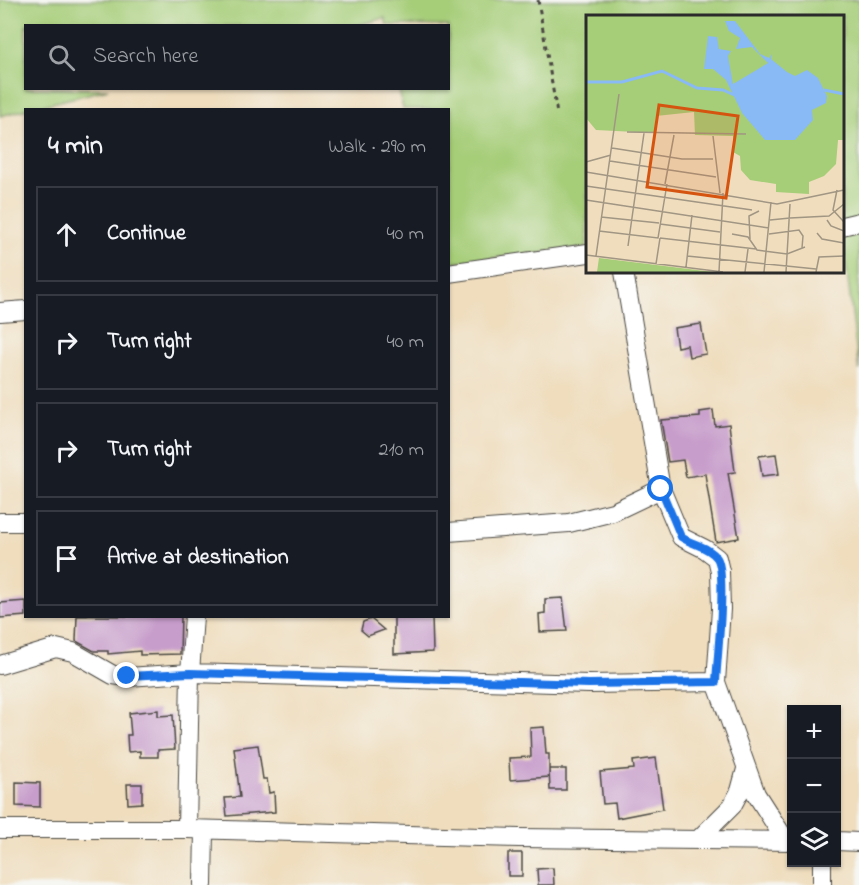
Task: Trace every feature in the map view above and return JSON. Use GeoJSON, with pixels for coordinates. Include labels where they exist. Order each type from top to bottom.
{"type":"FeatureCollection","features":[{"type":"Feature","properties":{"kind":"street"},"geometry":{"type":"LineString","coordinates":[[844,226],[859,222]]}},
{"type":"Feature","properties":{"kind":"street"},"geometry":{"type":"LineString","coordinates":[[450,273],[586,253]]}},
{"type":"Feature","properties":{"kind":"street"},"geometry":{"type":"LineString","coordinates":[[624,273],[661,489],[681,537],[717,558],[720,570],[721,609],[716,682],[756,794],[787,838]]}},
{"type":"Feature","properties":{"kind":"street"},"geometry":{"type":"LineString","coordinates":[[0,312],[24,310]]}},
{"type":"Feature","properties":{"kind":"street"},"geometry":{"type":"LineString","coordinates":[[450,532],[569,523],[613,512],[661,489]]}},
{"type":"Feature","properties":{"kind":"street"},"geometry":{"type":"LineString","coordinates":[[0,522],[24,522]]}},
{"type":"Feature","properties":{"kind":"street"},"geometry":{"type":"LineString","coordinates":[[194,618],[190,673],[196,829],[203,885]]}},
{"type":"Feature","properties":{"kind":"street"},"geometry":{"type":"LineString","coordinates":[[0,665],[56,648],[73,652],[113,675],[127,676],[190,673],[589,684],[716,682]]}},
{"type":"Feature","properties":{"kind":"street"},"geometry":{"type":"LineString","coordinates":[[698,840],[732,806],[740,791],[746,770]]}},
{"type":"Feature","properties":{"kind":"street"},"geometry":{"type":"LineString","coordinates":[[0,829],[196,829],[519,838],[787,841]]}},
{"type":"Feature","properties":{"kind":"street"},"geometry":{"type":"LineString","coordinates":[[841,841],[859,842]]}},
{"type":"Feature","properties":{"kind":"street"},"geometry":{"type":"LineString","coordinates":[[822,867],[822,885]]}},
{"type":"Feature","properties":{"kind":"path"},"geometry":{"type":"LineString","coordinates":[[538,0],[557,114]]}},
{"type":"Feature","properties":{"kind":"green space"},"geometry":{"type":"Polygon","coordinates":[[[0,0],[859,0],[859,371],[844,247],[844,15],[586,15],[586,248],[450,263],[450,108],[403,108],[399,90],[450,90],[450,24],[387,24],[385,18],[362,24],[24,24],[24,90],[104,90],[24,108],[24,110],[0,116],[0,0]]]}},
{"type":"Feature","properties":{"kind":"building"},"geometry":{"type":"Polygon","coordinates":[[[701,324],[706,354],[689,357],[687,345],[677,347],[674,328],[701,324]]]}},
{"type":"Feature","properties":{"kind":"building"},"geometry":{"type":"Polygon","coordinates":[[[713,410],[715,426],[729,424],[735,472],[728,473],[739,538],[716,542],[705,474],[686,477],[683,460],[668,462],[661,420],[700,417],[700,412],[713,410]]]}},
{"type":"Feature","properties":{"kind":"building"},"geometry":{"type":"Polygon","coordinates":[[[776,454],[779,474],[762,476],[759,456],[776,454]]]}},
{"type":"Feature","properties":{"kind":"building"},"geometry":{"type":"Polygon","coordinates":[[[563,598],[567,631],[540,632],[539,614],[545,613],[545,599],[563,598]]]}},
{"type":"Feature","properties":{"kind":"building"},"geometry":{"type":"Polygon","coordinates":[[[24,601],[24,616],[0,618],[0,603],[24,601]]]}},
{"type":"Feature","properties":{"kind":"building"},"geometry":{"type":"Polygon","coordinates":[[[77,618],[181,618],[180,654],[140,655],[140,651],[108,654],[108,651],[94,651],[76,641],[77,618]]]}},
{"type":"Feature","properties":{"kind":"building"},"geometry":{"type":"Polygon","coordinates":[[[394,618],[432,618],[433,652],[394,654],[394,618]]]}},
{"type":"Feature","properties":{"kind":"building"},"geometry":{"type":"Polygon","coordinates":[[[371,619],[384,630],[368,636],[361,630],[363,622],[371,619]]]}},
{"type":"Feature","properties":{"kind":"building"},"geometry":{"type":"Polygon","coordinates":[[[158,710],[158,716],[173,715],[175,749],[158,750],[158,757],[140,757],[140,751],[128,752],[127,735],[131,735],[129,713],[158,710]]]}},
{"type":"Feature","properties":{"kind":"building"},"geometry":{"type":"Polygon","coordinates":[[[544,727],[546,754],[549,754],[549,777],[510,780],[509,758],[531,757],[530,728],[544,727]]]}},
{"type":"Feature","properties":{"kind":"building"},"geometry":{"type":"Polygon","coordinates":[[[258,745],[263,779],[267,779],[269,793],[274,792],[275,812],[227,816],[225,798],[240,797],[234,748],[258,745]]]}},
{"type":"Feature","properties":{"kind":"building"},"geometry":{"type":"Polygon","coordinates":[[[656,758],[663,809],[617,818],[615,803],[603,804],[600,772],[634,769],[633,761],[656,758]]]}},
{"type":"Feature","properties":{"kind":"building"},"geometry":{"type":"Polygon","coordinates":[[[549,769],[566,769],[566,790],[550,790],[549,769]]]}},
{"type":"Feature","properties":{"kind":"building"},"geometry":{"type":"Polygon","coordinates":[[[16,782],[40,783],[40,807],[16,806],[16,782]]]}},
{"type":"Feature","properties":{"kind":"building"},"geometry":{"type":"Polygon","coordinates":[[[127,784],[142,784],[142,803],[128,804],[127,784]]]}},
{"type":"Feature","properties":{"kind":"building"},"geometry":{"type":"Polygon","coordinates":[[[508,853],[522,853],[522,876],[508,876],[508,853]]]}},
{"type":"Feature","properties":{"kind":"building"},"geometry":{"type":"Polygon","coordinates":[[[553,868],[554,885],[538,885],[537,869],[553,868]]]}},
{"type":"Feature","properties":{"kind":"route"},"geometry":{"type":"LineString","coordinates":[[127,676],[190,673],[589,684],[716,682],[721,609],[720,570],[717,558],[681,537],[661,489]]}}]}
